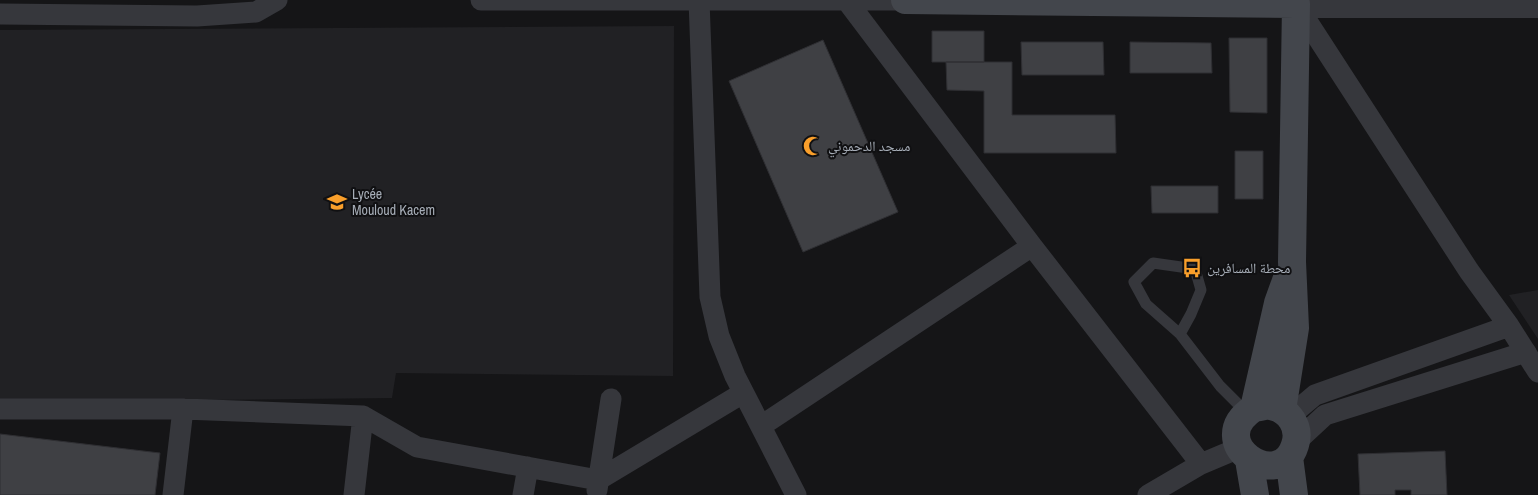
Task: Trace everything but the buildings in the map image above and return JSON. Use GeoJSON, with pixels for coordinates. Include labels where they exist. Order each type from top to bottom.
{"type":"FeatureCollection","features":[{"type":"Feature","properties":{"kind":"main road"},"geometry":{"type":"LineString","coordinates":[[905,0],[1296,2],[1292,262],[1295,328],[1290,431],[1294,495]]}},
{"type":"Feature","properties":{"kind":"main road"},"geometry":{"type":"LineString","coordinates":[[1255,495],[1246,431],[1278,303],[1292,262]]}},
{"type":"Feature","properties":{"kind":"main road"},"geometry":{"type":"LineString","coordinates":[[1246,431],[1269,406],[1290,431]]}},
{"type":"Feature","properties":{"kind":"main road"},"geometry":{"type":"LineString","coordinates":[[1246,431],[1265,466],[1274,466],[1290,431]]}},
{"type":"Feature","properties":{"kind":"street"},"geometry":{"type":"LineString","coordinates":[[0,14],[197,16],[256,12],[277,0]]}},
{"type":"Feature","properties":{"kind":"street"},"geometry":{"type":"LineString","coordinates":[[481,0],[905,0]]}},
{"type":"Feature","properties":{"kind":"street"},"geometry":{"type":"LineString","coordinates":[[847,0],[1032,246],[1201,464]]}},
{"type":"Feature","properties":{"kind":"street"},"geometry":{"type":"LineString","coordinates":[[699,1],[710,297],[719,336],[743,393],[796,495]]}},
{"type":"Feature","properties":{"kind":"street"},"geometry":{"type":"LineString","coordinates":[[1296,2],[1538,4]]}},
{"type":"Feature","properties":{"kind":"street"},"geometry":{"type":"LineString","coordinates":[[1296,2],[1469,271],[1509,326],[1538,372]]}},
{"type":"Feature","properties":{"kind":"street"},"geometry":{"type":"LineString","coordinates":[[760,426],[1032,246]]}},
{"type":"Feature","properties":{"kind":"street"},"geometry":{"type":"LineString","coordinates":[[1290,431],[1315,395],[1509,326]]}},
{"type":"Feature","properties":{"kind":"street"},"geometry":{"type":"LineString","coordinates":[[1290,431],[1325,415],[1526,352]]}},
{"type":"Feature","properties":{"kind":"street"},"geometry":{"type":"LineString","coordinates":[[0,409],[183,409],[363,416],[417,447],[528,467],[597,488],[743,393]]}},
{"type":"Feature","properties":{"kind":"street"},"geometry":{"type":"LineString","coordinates":[[597,488],[611,399]]}},
{"type":"Feature","properties":{"kind":"street"},"geometry":{"type":"LineString","coordinates":[[173,495],[183,409]]}},
{"type":"Feature","properties":{"kind":"street"},"geometry":{"type":"LineString","coordinates":[[354,495],[363,416]]}},
{"type":"Feature","properties":{"kind":"street"},"geometry":{"type":"LineString","coordinates":[[1148,495],[1201,464],[1246,431]]}},
{"type":"Feature","properties":{"kind":"street"},"geometry":{"type":"LineString","coordinates":[[523,495],[528,467]]}},
{"type":"Feature","properties":{"kind":"lane"},"geometry":{"type":"LineString","coordinates":[[1180,334],[1201,290],[1195,269],[1152,263],[1134,282],[1146,304],[1180,334],[1220,386],[1246,431]]}},
{"type":"Feature","properties":{"kind":"shaded area","name":"Lycée Mouloud Kacem"},"geometry":{"type":"Polygon","coordinates":[[[674,26],[673,376],[396,373],[392,398],[0,402],[0,30],[674,26]]]}},
{"type":"Feature","properties":{"kind":"shaded area"},"geometry":{"type":"Polygon","coordinates":[[[1538,290],[1538,339],[1509,295],[1538,290]]]}},
{"type":"Feature","properties":{"kind":"place","name":"مسجد الدحموني"},"geometry":{"type":"Point","coordinates":[813,146]}},
{"type":"Feature","properties":{"kind":"place","name":"Lycée Mouloud Kacem"},"geometry":{"type":"Point","coordinates":[337,202]}},
{"type":"Feature","properties":{"kind":"place","name":"محطة المسافرين"},"geometry":{"type":"Point","coordinates":[1192,268]}}]}
